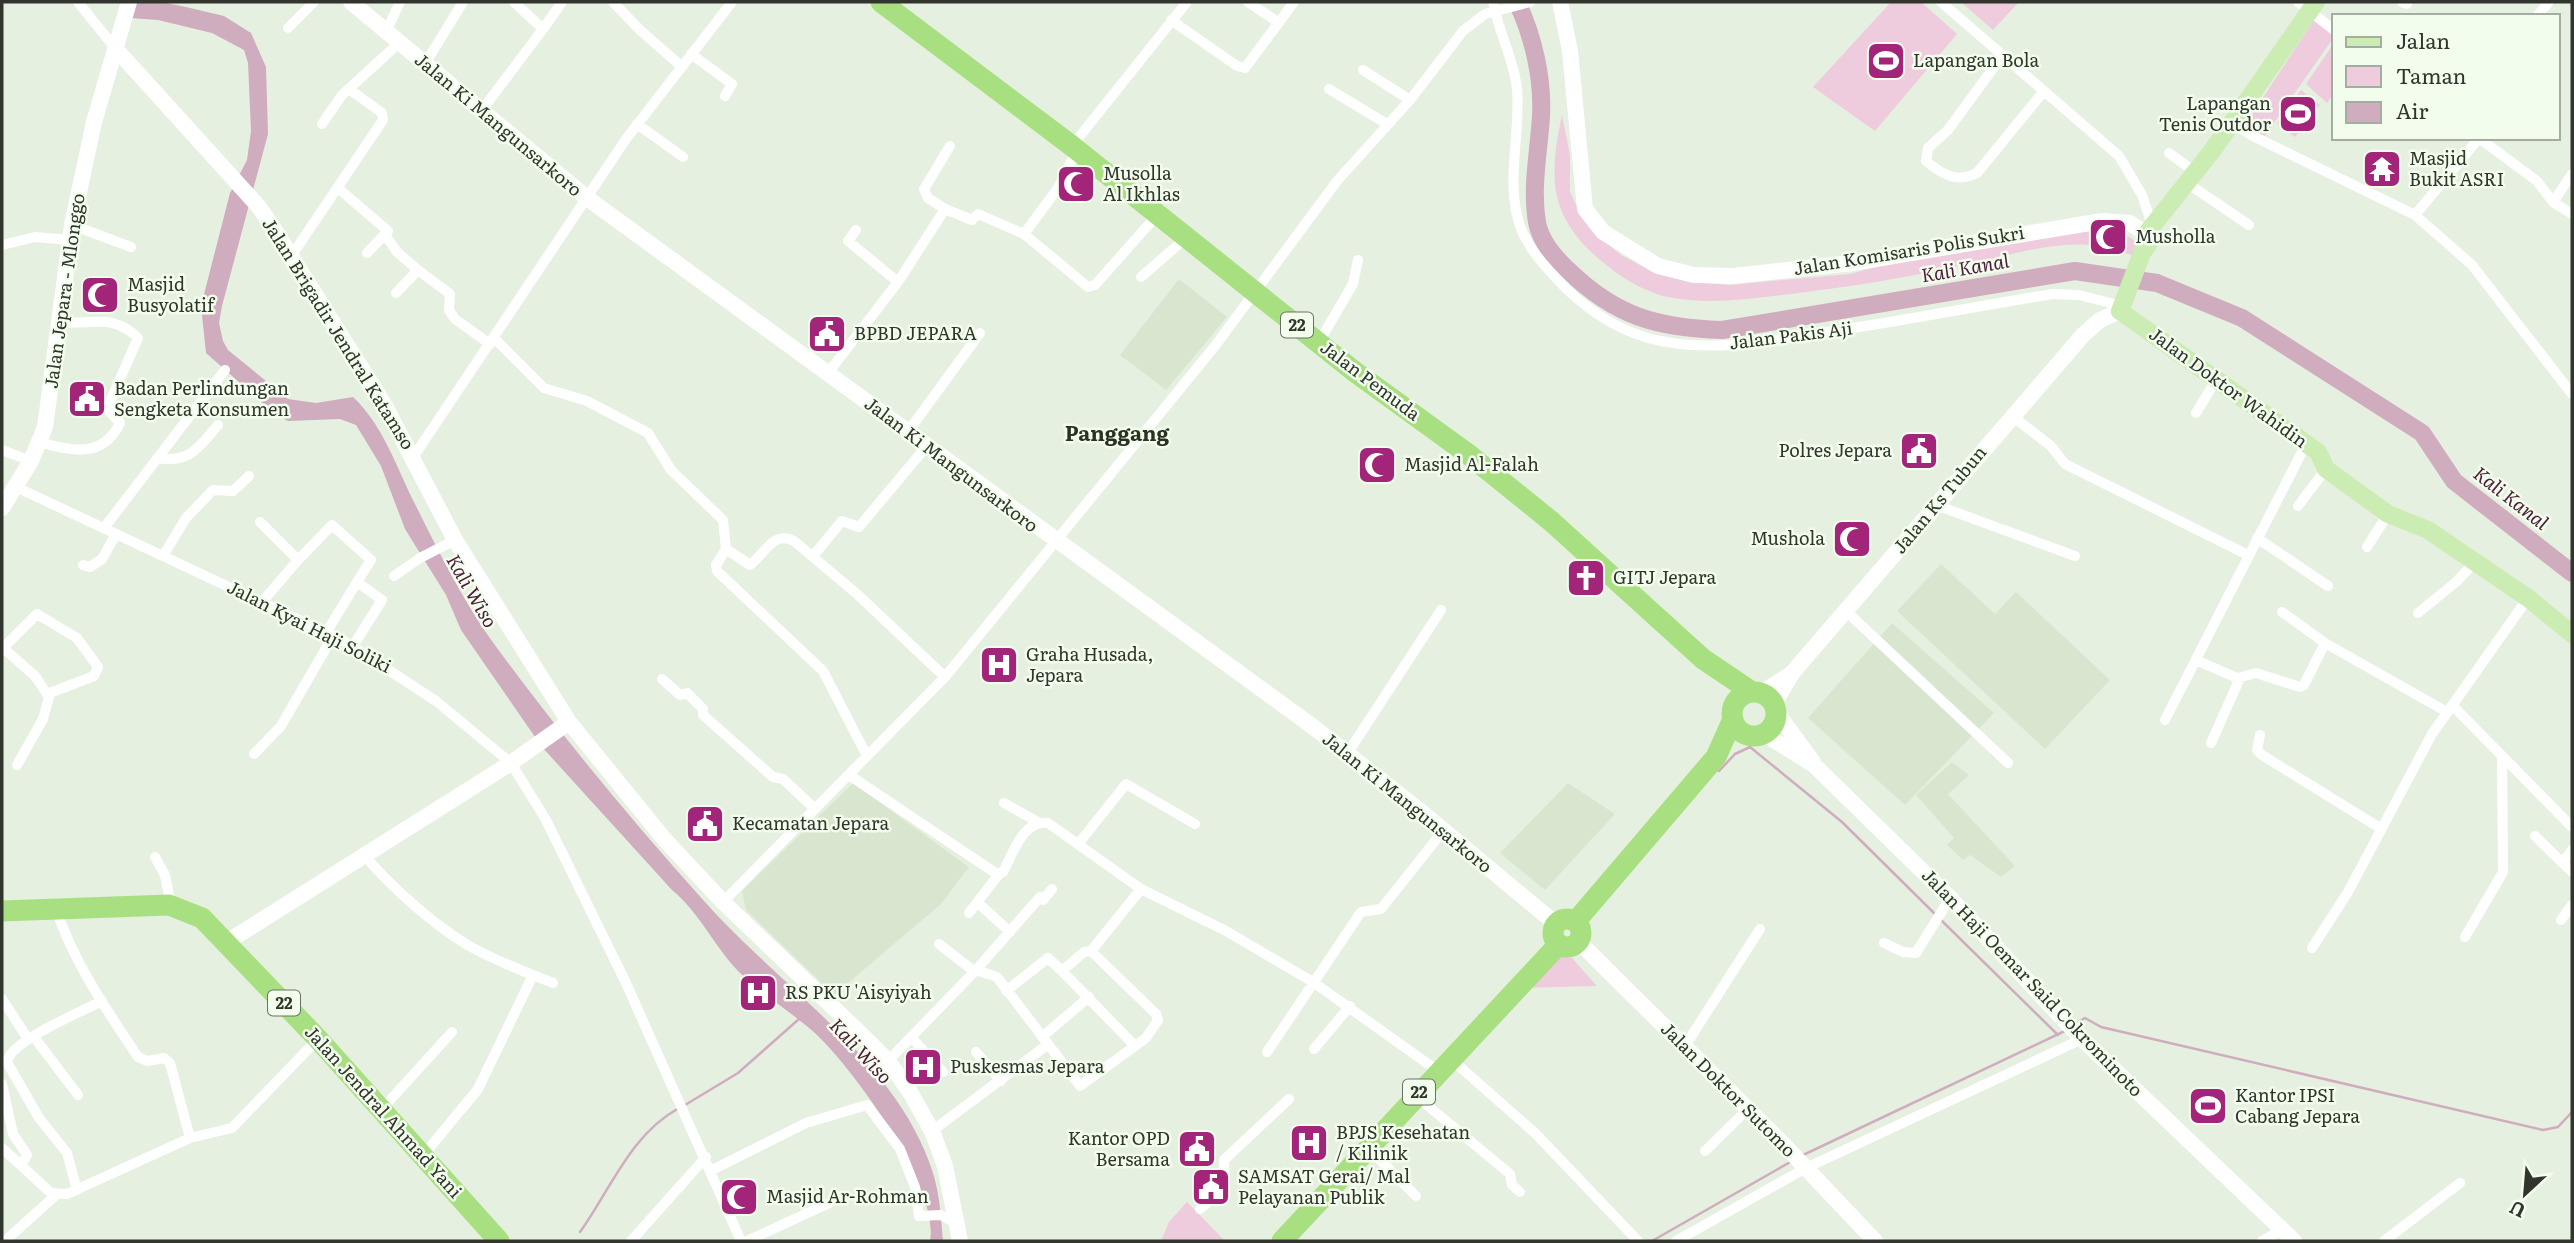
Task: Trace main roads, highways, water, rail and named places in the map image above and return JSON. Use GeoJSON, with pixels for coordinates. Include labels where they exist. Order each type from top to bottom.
{"type":"FeatureCollection","features":[{"type":"Feature","properties":{"kind":"highway","name":"Jalan Pemuda"},"geometry":{"type":"LineString","coordinates":[[881,2],[1075,148],[1255,292],[1531,505],[1755,703]]}},
{"type":"Feature","properties":{"kind":"highway","name":"22"},"geometry":{"type":"LineString","coordinates":[[1755,703],[1741,731],[1760,735]]}},
{"type":"Feature","properties":{"kind":"highway","name":"22"},"geometry":{"type":"LineString","coordinates":[[1716,757],[1771,729],[1755,703]]}},
{"type":"Feature","properties":{"kind":"highway","name":"22"},"geometry":{"type":"LineString","coordinates":[[1282,1241],[1567,933],[1716,757],[1755,703]]}},
{"type":"Feature","properties":{"kind":"highway","name":"Jalan Jendral Ahmad Yani"},"geometry":{"type":"LineString","coordinates":[[2,911],[171,905],[192,912],[227,942],[318,1039],[499,1241]]}},
{"type":"Feature","properties":{"kind":"main road","name":"Jalan Jepara - Mlonggo"},"geometry":{"type":"LineString","coordinates":[[2,508],[32,461],[48,414],[70,232],[115,48],[129,2]]}},
{"type":"Feature","properties":{"kind":"main road","name":"Jalan Ki Mangunsarkoro"},"geometry":{"type":"LineString","coordinates":[[351,2],[587,198],[828,373],[907,433],[923,452],[1056,542],[1347,754],[1567,933]]}},
{"type":"Feature","properties":{"kind":"main road","name":"Jalan Komisaris Polis Sukri"},"geometry":{"type":"LineString","coordinates":[[1560,2],[1570,51],[1585,209],[1603,232],[1658,266],[1695,275],[1733,276],[1852,264],[2091,222],[2130,223],[2149,231]]}},
{"type":"Feature","properties":{"kind":"main road"},"geometry":{"type":"LineString","coordinates":[[2122,306],[2142,253],[2148,245],[2149,231],[2232,122],[2308,5]]}},
{"type":"Feature","properties":{"kind":"main road","name":"Jalan Brigadir Jendral Katamso"},"geometry":{"type":"LineString","coordinates":[[115,48],[258,207],[292,256],[414,456],[455,540],[564,726],[723,902],[888,1061],[910,1092],[932,1131],[945,1166],[960,1241]]}},
{"type":"Feature","properties":{"kind":"main road","name":"Jalan Doktor Wahidin"},"geometry":{"type":"LineString","coordinates":[[2122,306],[2216,380],[2318,452],[2326,469],[2388,514],[2428,530],[2528,598],[2572,634]]}},
{"type":"Feature","properties":{"kind":"main road","name":"Jalan Ks Tubun"},"geometry":{"type":"LineString","coordinates":[[1755,703],[1793,672],[1847,612],[2083,335],[2122,306]]}},
{"type":"Feature","properties":{"kind":"main road"},"geometry":{"type":"LineString","coordinates":[[1755,703],[1814,765]]}},
{"type":"Feature","properties":{"kind":"main road"},"geometry":{"type":"LineString","coordinates":[[227,942],[511,763],[564,726]]}},
{"type":"Feature","properties":{"kind":"main road","name":"Jalan Haji Oemar Said Cokrominoto"},"geometry":{"type":"LineString","coordinates":[[1760,735],[1814,765],[1946,904],[2080,1037],[2288,1235]]}},
{"type":"Feature","properties":{"kind":"main road","name":"Jalan Doktor Sutomo"},"geometry":{"type":"LineString","coordinates":[[1567,933],[1685,1046],[1875,1241]]}},
{"type":"Feature","properties":{"kind":"water"},"geometry":{"type":"Polygon","coordinates":[[[121,2],[161,2],[224,16],[251,33],[266,67],[268,134],[219,323],[228,350],[288,399],[316,403],[353,397],[364,408],[389,448],[464,597],[485,632],[546,713],[704,901],[833,1027],[865,1060],[893,1095],[916,1133],[933,1173],[939,1199],[943,1241],[930,1241],[930,1219],[909,1162],[852,1075],[817,1035],[739,972],[690,908],[542,747],[461,630],[446,595],[405,529],[381,466],[356,425],[340,419],[288,421],[274,413],[206,353],[201,306],[230,193],[247,160],[251,131],[248,63],[244,50],[212,33],[158,20],[130,18],[121,2]]]}},
{"type":"Feature","properties":{"kind":"waterway","name":"Kali Kanal"},"geometry":{"type":"LineString","coordinates":[[1517,2],[1528,29],[1539,72],[1541,116],[1535,209],[1541,235],[1563,265],[1585,286],[1620,309],[1657,322],[1722,330],[2075,271],[2157,283],[2242,318],[2422,433],[2454,481],[2572,573]]}},
{"type":"Feature","properties":{"kind":"waterway"},"geometry":{"type":"LineString","coordinates":[[1719,771],[1735,754],[1750,747],[1842,822],[1936,915]]}},
{"type":"Feature","properties":{"kind":"waterway"},"geometry":{"type":"LineString","coordinates":[[1941,920],[2058,1035]]}},
{"type":"Feature","properties":{"kind":"waterway"},"geometry":{"type":"LineString","coordinates":[[2075,1024],[2085,1018],[2101,1027],[2543,1130],[2558,1127],[2572,1112]]}},
{"type":"Feature","properties":{"kind":"waterway"},"geometry":{"type":"LineString","coordinates":[[685,1105],[738,1073],[799,1019]]}},
{"type":"Feature","properties":{"kind":"waterway"},"geometry":{"type":"LineString","coordinates":[[1801,1156],[2067,1030]]}},
{"type":"Feature","properties":{"kind":"waterway"},"geometry":{"type":"LineString","coordinates":[[580,1232],[634,1148],[662,1119],[679,1108]]}},
{"type":"Feature","properties":{"kind":"waterway"},"geometry":{"type":"LineString","coordinates":[[1652,1241],[1792,1161]]}},
{"type":"Feature","properties":{"kind":"place","name":"Lapangan Bola"},"geometry":{"type":"Point","coordinates":[1886,61]}},
{"type":"Feature","properties":{"kind":"place","name":"Lapangan Tenis Outdor"},"geometry":{"type":"Point","coordinates":[2298,114]}},
{"type":"Feature","properties":{"kind":"place","name":"Masjid Bukit ASRI"},"geometry":{"type":"Point","coordinates":[2382,169]}},
{"type":"Feature","properties":{"kind":"place","name":"Musolla Al Ikhlas"},"geometry":{"type":"Point","coordinates":[1076,184]}},
{"type":"Feature","properties":{"kind":"place","name":"Musholla"},"geometry":{"type":"Point","coordinates":[2108,237]}},
{"type":"Feature","properties":{"kind":"place","name":"Masjid Busyolatif"},"geometry":{"type":"Point","coordinates":[100,295]}},
{"type":"Feature","properties":{"kind":"place","name":"BPBD JEPARA"},"geometry":{"type":"Point","coordinates":[827,334]}},
{"type":"Feature","properties":{"kind":"place","name":"Badan Perlindungan Sengketa Konsumen"},"geometry":{"type":"Point","coordinates":[87,399]}},
{"type":"Feature","properties":{"kind":"place","name":"Polres Jepara"},"geometry":{"type":"Point","coordinates":[1919,451]}},
{"type":"Feature","properties":{"kind":"place","name":"Masjid Al-Falah"},"geometry":{"type":"Point","coordinates":[1377,465]}},
{"type":"Feature","properties":{"kind":"place","name":"Mushola"},"geometry":{"type":"Point","coordinates":[1852,539]}},
{"type":"Feature","properties":{"kind":"place","name":"GITJ Jepara"},"geometry":{"type":"Point","coordinates":[1586,578]}},
{"type":"Feature","properties":{"kind":"place","name":"Graha Husada, Jepara"},"geometry":{"type":"Point","coordinates":[999,665]}},
{"type":"Feature","properties":{"kind":"place","name":"Kecamatan Jepara"},"geometry":{"type":"Point","coordinates":[705,824]}},
{"type":"Feature","properties":{"kind":"place","name":"RS PKU 'Aisyiyah"},"geometry":{"type":"Point","coordinates":[758,993]}},
{"type":"Feature","properties":{"kind":"place","name":"Puskesmas Jepara"},"geometry":{"type":"Point","coordinates":[923,1067]}},
{"type":"Feature","properties":{"kind":"place","name":"Kantor IPSI Cabang Jepara"},"geometry":{"type":"Point","coordinates":[2208,1106]}},
{"type":"Feature","properties":{"kind":"place","name":"BPJS Kesehatan / Kilinik"},"geometry":{"type":"Point","coordinates":[1309,1143]}},
{"type":"Feature","properties":{"kind":"place","name":"Kantor OPD Bersama"},"geometry":{"type":"Point","coordinates":[1197,1149]}},
{"type":"Feature","properties":{"kind":"place","name":"SAMSAT Gerai/ Mal Pelayanan Publik"},"geometry":{"type":"Point","coordinates":[1211,1187]}},
{"type":"Feature","properties":{"kind":"place","name":"Masjid Ar-Rohman"},"geometry":{"type":"Point","coordinates":[739,1197]}},
{"type":"Feature","properties":{"kind":"district","name":"Panggang"},"geometry":{"type":"Point","coordinates":[1117,434]}},
{"type":"Feature","properties":{"kind":"water label","name":"Kali Wiso"},"geometry":{"type":"Point","coordinates":[472,591]}},
{"type":"Feature","properties":{"kind":"water label","name":"Kali Wiso"},"geometry":{"type":"Point","coordinates":[861,1051]}}]}
